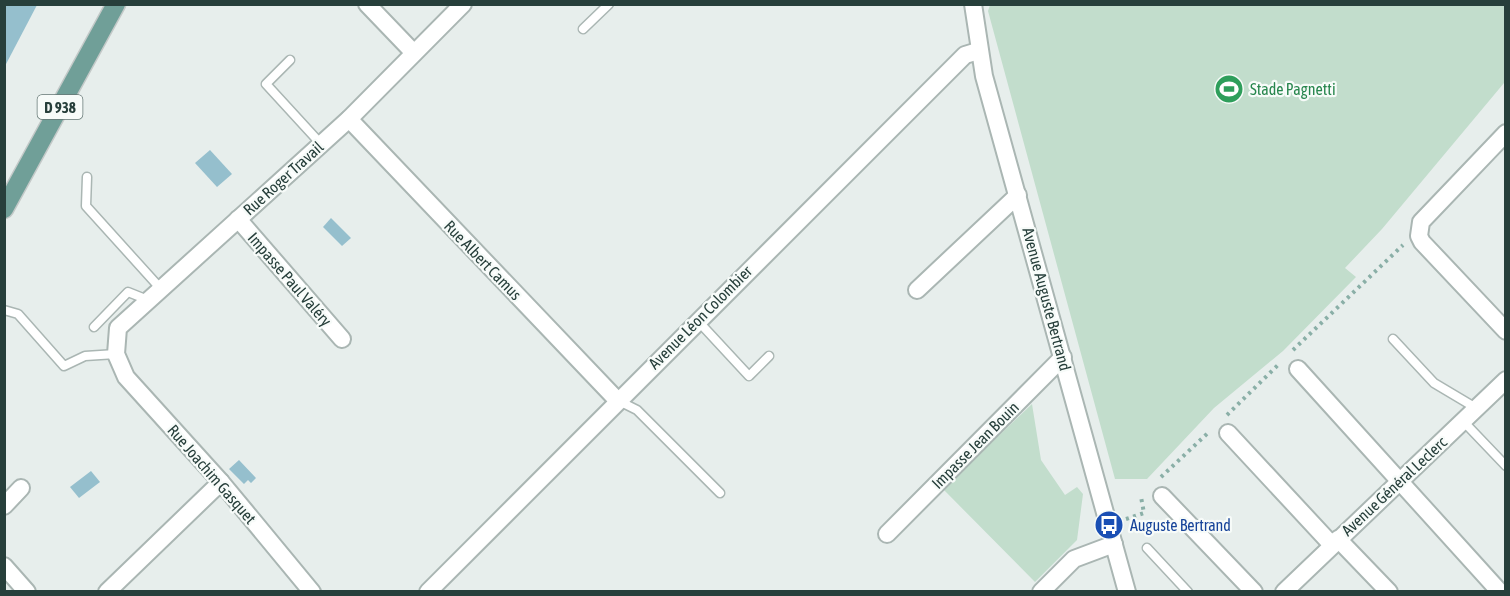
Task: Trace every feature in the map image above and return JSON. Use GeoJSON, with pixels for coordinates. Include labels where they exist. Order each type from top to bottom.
{"type":"FeatureCollection","features":[{"type":"Feature","properties":{"kind":"main road","name":"D 938"},"geometry":{"type":"LineString","coordinates":[[4,209],[116,4]]}},
{"type":"Feature","properties":{"kind":"street"},"geometry":{"type":"LineString","coordinates":[[367,4],[414,53]]}},
{"type":"Feature","properties":{"kind":"street","name":"Rue Roger Travail"},"geometry":{"type":"LineString","coordinates":[[116,354],[118,328],[349,119],[463,4]]}},
{"type":"Feature","properties":{"kind":"street","name":"Avenue Auguste Bertrand"},"geometry":{"type":"LineString","coordinates":[[973,4],[978,51],[1127,591]]}},
{"type":"Feature","properties":{"kind":"street","name":"Avenue Léon Colombier"},"geometry":{"type":"LineString","coordinates":[[428,591],[965,55],[978,51]]}},
{"type":"Feature","properties":{"kind":"street","name":"Rue Albert Camus"},"geometry":{"type":"LineString","coordinates":[[349,119],[617,400]]}},
{"type":"Feature","properties":{"kind":"street"},"geometry":{"type":"LineString","coordinates":[[1506,133],[1421,222],[1419,236],[1506,331]]}},
{"type":"Feature","properties":{"kind":"street"},"geometry":{"type":"LineString","coordinates":[[917,290],[1018,195]]}},
{"type":"Feature","properties":{"kind":"street","name":"Impasse Paul Valéry"},"geometry":{"type":"LineString","coordinates":[[238,219],[342,339]]}},
{"type":"Feature","properties":{"kind":"street","name":"Rue Joachim Gasquet"},"geometry":{"type":"LineString","coordinates":[[116,354],[126,377],[221,482],[312,591]]}},
{"type":"Feature","properties":{"kind":"street","name":"Impasse Jean Bouin"},"geometry":{"type":"LineString","coordinates":[[887,534],[1063,357]]}},
{"type":"Feature","properties":{"kind":"street"},"geometry":{"type":"LineString","coordinates":[[1294,361],[1500,591]]}},
{"type":"Feature","properties":{"kind":"street","name":"Avenue Général Leclerc"},"geometry":{"type":"LineString","coordinates":[[1284,591],[1506,380]]}},
{"type":"Feature","properties":{"kind":"street"},"geometry":{"type":"LineString","coordinates":[[1221,427],[1335,542],[1389,591]]}},
{"type":"Feature","properties":{"kind":"street"},"geometry":{"type":"LineString","coordinates":[[107,591],[221,482]]}},
{"type":"Feature","properties":{"kind":"street"},"geometry":{"type":"LineString","coordinates":[[4,506],[21,488]]}},
{"type":"Feature","properties":{"kind":"street"},"geometry":{"type":"LineString","coordinates":[[1160,488],[1254,591]]}},
{"type":"Feature","properties":{"kind":"street"},"geometry":{"type":"LineString","coordinates":[[1041,591],[1074,559],[1114,544]]}},
{"type":"Feature","properties":{"kind":"street"},"geometry":{"type":"LineString","coordinates":[[4,566],[27,591]]}},
{"type":"Feature","properties":{"kind":"lane"},"geometry":{"type":"LineString","coordinates":[[583,29],[609,4]]}},
{"type":"Feature","properties":{"kind":"lane"},"geometry":{"type":"LineString","coordinates":[[290,60],[266,84],[321,144]]}},
{"type":"Feature","properties":{"kind":"lane"},"geometry":{"type":"LineString","coordinates":[[87,177],[86,206],[161,289]]}},
{"type":"Feature","properties":{"kind":"lane"},"geometry":{"type":"LineString","coordinates":[[94,327],[128,292],[148,300]]}},
{"type":"Feature","properties":{"kind":"lane"},"geometry":{"type":"LineString","coordinates":[[4,310],[18,314],[64,366],[85,356],[116,354]]}},
{"type":"Feature","properties":{"kind":"lane"},"geometry":{"type":"LineString","coordinates":[[698,320],[749,376],[769,356]]}},
{"type":"Feature","properties":{"kind":"lane"},"geometry":{"type":"LineString","coordinates":[[1393,339],[1434,383],[1476,408]]}},
{"type":"Feature","properties":{"kind":"lane"},"geometry":{"type":"LineString","coordinates":[[617,400],[637,410],[720,493]]}},
{"type":"Feature","properties":{"kind":"lane"},"geometry":{"type":"LineString","coordinates":[[1463,421],[1506,466]]}},
{"type":"Feature","properties":{"kind":"lane"},"geometry":{"type":"LineString","coordinates":[[1147,548],[1188,591]]}},
{"type":"Feature","properties":{"kind":"path"},"geometry":{"type":"LineString","coordinates":[[1294,361],[1401,246],[1419,236]]}},
{"type":"Feature","properties":{"kind":"path"},"geometry":{"type":"LineString","coordinates":[[1160,488],[1281,362]]}},
{"type":"Feature","properties":{"kind":"path"},"geometry":{"type":"LineString","coordinates":[[1141,496],[1144,513]]}},
{"type":"Feature","properties":{"kind":"green space"},"geometry":{"type":"Polygon","coordinates":[[[990,5],[1505,5],[1504,83],[1382,229],[1345,268],[1356,277],[1283,351],[1214,408],[1147,479],[1115,479],[988,11],[990,5]]]}},
{"type":"Feature","properties":{"kind":"green space"},"geometry":{"type":"Polygon","coordinates":[[[1032,404],[1041,460],[1065,495],[1077,487],[1083,494],[1077,540],[1035,582],[943,489],[1032,404]]]}},
{"type":"Feature","properties":{"kind":"water"},"geometry":{"type":"Polygon","coordinates":[[[4,5],[37,5],[5,66],[4,5]]]}},
{"type":"Feature","properties":{"kind":"water"},"geometry":{"type":"Polygon","coordinates":[[[210,150],[232,174],[217,187],[195,163],[210,150]]]}},
{"type":"Feature","properties":{"kind":"water"},"geometry":{"type":"Polygon","coordinates":[[[331,218],[351,238],[342,246],[323,227],[331,218]]]}},
{"type":"Feature","properties":{"kind":"water"},"geometry":{"type":"Polygon","coordinates":[[[239,460],[256,478],[251,483],[248,480],[244,484],[229,469],[239,460]]]}},
{"type":"Feature","properties":{"kind":"water"},"geometry":{"type":"Polygon","coordinates":[[[91,471],[100,482],[79,498],[70,487],[91,471]]]}},
{"type":"Feature","properties":{"kind":"place","name":"Stade Pagnetti"},"geometry":{"type":"Point","coordinates":[1229,89]}},
{"type":"Feature","properties":{"kind":"place","name":"Auguste Bertrand"},"geometry":{"type":"Point","coordinates":[1109,525]}}]}
